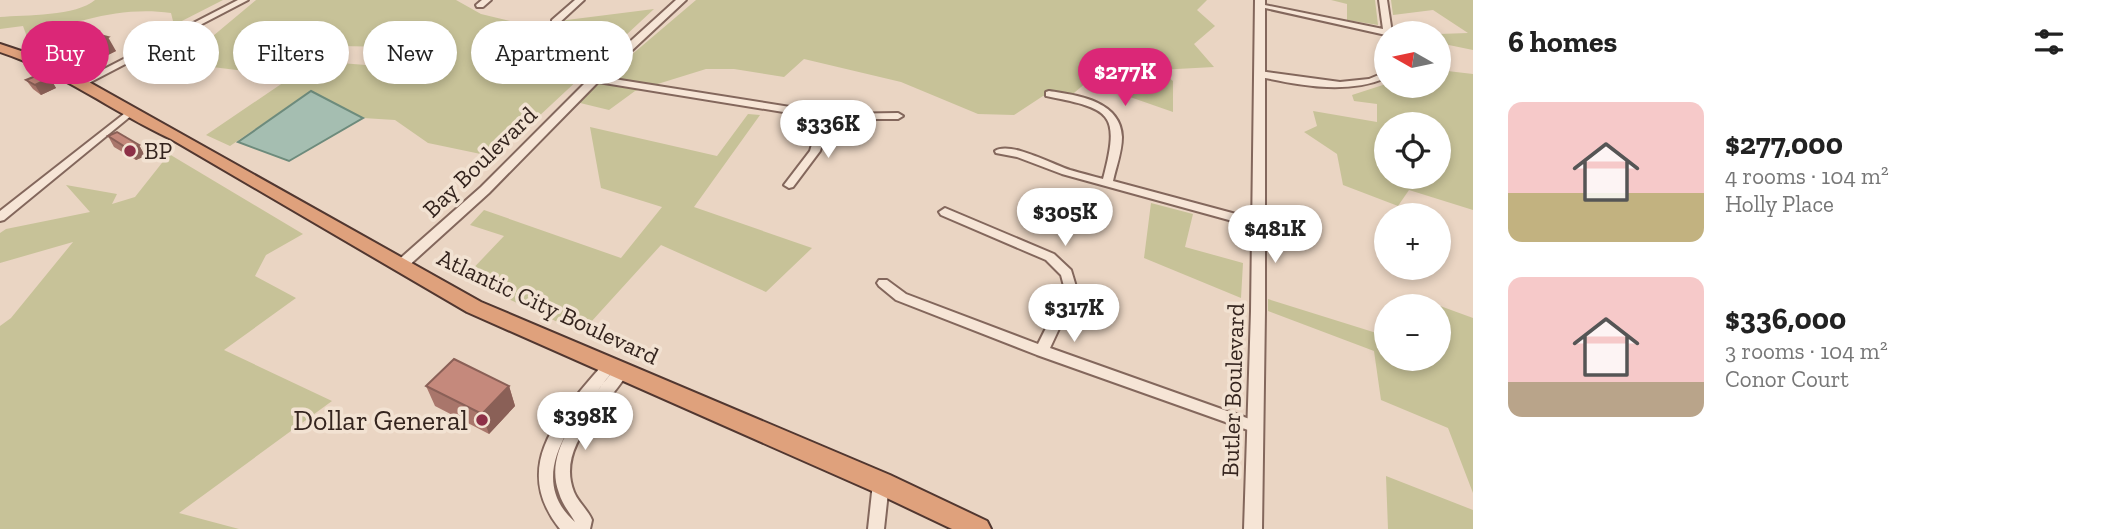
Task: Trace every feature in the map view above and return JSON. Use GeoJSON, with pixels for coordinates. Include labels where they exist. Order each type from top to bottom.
{"type":"FeatureCollection","features":[{"type":"Feature","properties":{"kind":"highway","name":"Atlantic City Boulevard"},"geometry":{"type":"LineString","coordinates":[[0,48],[21,54]]}},
{"type":"Feature","properties":{"kind":"highway","name":"Atlantic City Boulevard"},"geometry":{"type":"LineString","coordinates":[[84,84],[129,113],[177,136],[400,267],[474,307],[881,483],[978,529]]}},
{"type":"Feature","properties":{"kind":"street"},"geometry":{"type":"LineString","coordinates":[[109,69],[244,0]]}},
{"type":"Feature","properties":{"kind":"street"},"geometry":{"type":"LineString","coordinates":[[556,21],[580,0]]}},
{"type":"Feature","properties":{"kind":"street","name":"Bay Boulevard"},"geometry":{"type":"LineString","coordinates":[[633,44],[681,0]]}},
{"type":"Feature","properties":{"kind":"street"},"geometry":{"type":"LineString","coordinates":[[1383,0],[1386,21]]}},
{"type":"Feature","properties":{"kind":"street"},"geometry":{"type":"LineString","coordinates":[[1260,3],[1374,29]]}},
{"type":"Feature","properties":{"kind":"street","name":"Butler Boulevard"},"geometry":{"type":"LineString","coordinates":[[1252,529],[1258,311],[1260,3]]}},
{"type":"Feature","properties":{"kind":"street"},"geometry":{"type":"LineString","coordinates":[[1259,74],[1341,84],[1374,81]]}},
{"type":"Feature","properties":{"kind":"street","name":"Bay Boulevard"},"geometry":{"type":"LineString","coordinates":[[400,267],[485,190],[590,84]]}},
{"type":"Feature","properties":{"kind":"street"},"geometry":{"type":"LineString","coordinates":[[626,84],[826,116],[898,116]]}},
{"type":"Feature","properties":{"kind":"street"},"geometry":{"type":"LineString","coordinates":[[1049,94],[1089,103],[1108,112],[1113,119],[1117,138],[1107,183]]}},
{"type":"Feature","properties":{"kind":"street"},"geometry":{"type":"LineString","coordinates":[[0,217],[129,113]]}},
{"type":"Feature","properties":{"kind":"street"},"geometry":{"type":"LineString","coordinates":[[789,185],[815,151],[826,116]]}},
{"type":"Feature","properties":{"kind":"street"},"geometry":{"type":"LineString","coordinates":[[1000,151],[1019,154],[1066,172],[1258,224]]}},
{"type":"Feature","properties":{"kind":"street"},"geometry":{"type":"LineString","coordinates":[[945,212],[1050,257],[1067,273],[1071,290],[1042,351]]}},
{"type":"Feature","properties":{"kind":"street"},"geometry":{"type":"LineString","coordinates":[[883,283],[901,297],[1042,351],[1253,426]]}},
{"type":"Feature","properties":{"kind":"street"},"geometry":{"type":"LineString","coordinates":[[572,529],[565,525],[550,500],[545,479],[546,458],[554,438],[616,368]]}},
{"type":"Feature","properties":{"kind":"street"},"geometry":{"type":"LineString","coordinates":[[582,529],[584,520],[566,491],[564,461],[568,445],[616,368]]}},
{"type":"Feature","properties":{"kind":"street"},"geometry":{"type":"LineString","coordinates":[[876,529],[881,483]]}},
{"type":"Feature","properties":{"kind":"shaded area"},"geometry":{"type":"Polygon","coordinates":[[[95,0],[223,0],[182,21],[173,21],[171,13],[152,11],[116,14],[82,21],[21,21],[21,26],[0,29],[0,17],[64,12],[95,0]]]}},
{"type":"Feature","properties":{"kind":"shaded area"},"geometry":{"type":"Polygon","coordinates":[[[256,0],[456,0],[481,14],[510,21],[471,21],[471,84],[573,84],[495,157],[428,143],[395,120],[363,118],[311,91],[230,146],[206,135],[281,84],[349,84],[349,64],[363,65],[363,84],[457,84],[457,21],[363,21],[363,46],[349,46],[349,21],[233,21],[233,70],[219,68],[219,31],[256,0]]]}},
{"type":"Feature","properties":{"kind":"shaded area"},"geometry":{"type":"Polygon","coordinates":[[[696,0],[1207,0],[1197,10],[1215,26],[1194,44],[1214,67],[1158,70],[1173,81],[1173,112],[1087,82],[1068,98],[1043,96],[1014,115],[978,114],[901,82],[804,59],[784,77],[734,69],[706,69],[635,91],[609,110],[576,102],[597,84],[633,84],[633,54],[696,0]]]}},
{"type":"Feature","properties":{"kind":"shaded area"},"geometry":{"type":"Polygon","coordinates":[[[1331,0],[1375,0],[1378,21],[1374,21],[1374,24],[1347,20],[1347,4],[1331,0]]]}},
{"type":"Feature","properties":{"kind":"shaded area"},"geometry":{"type":"Polygon","coordinates":[[[1391,0],[1473,0],[1473,50],[1451,45],[1451,34],[1468,33],[1433,10],[1393,15],[1391,0]]]}},
{"type":"Feature","properties":{"kind":"shaded area"},"geometry":{"type":"Polygon","coordinates":[[[654,9],[633,29],[633,21],[559,21],[654,9]]]}},
{"type":"Feature","properties":{"kind":"shaded area"},"geometry":{"type":"Polygon","coordinates":[[[1451,71],[1473,74],[1473,210],[1409,190],[1400,203],[1390,203],[1343,185],[1337,154],[1304,132],[1317,126],[1313,111],[1374,121],[1374,189],[1451,189],[1451,112],[1377,112],[1377,104],[1354,101],[1352,95],[1374,88],[1374,98],[1451,98],[1451,71]]]}},
{"type":"Feature","properties":{"kind":"shaded area"},"geometry":{"type":"Polygon","coordinates":[[[311,91],[363,118],[289,161],[238,142],[311,91]]]}},
{"type":"Feature","properties":{"kind":"shaded area"},"geometry":{"type":"Polygon","coordinates":[[[748,114],[760,115],[694,207],[812,248],[766,292],[661,245],[581,333],[464,278],[504,236],[470,225],[484,210],[621,258],[662,207],[601,188],[590,127],[717,156],[748,114]]]}},
{"type":"Feature","properties":{"kind":"shaded area"},"geometry":{"type":"Polygon","coordinates":[[[169,154],[303,234],[266,255],[255,276],[296,298],[224,350],[332,401],[179,513],[239,529],[0,529],[0,326],[11,318],[73,242],[0,263],[0,233],[6,229],[90,212],[66,185],[117,194],[112,204],[135,197],[169,154]]]}},
{"type":"Feature","properties":{"kind":"shaded area"},"geometry":{"type":"Polygon","coordinates":[[[1151,203],[1193,214],[1185,247],[1243,263],[1241,298],[1144,258],[1151,203]]]}},
{"type":"Feature","properties":{"kind":"shaded area"},"geometry":{"type":"Polygon","coordinates":[[[1268,299],[1374,332],[1374,351],[1268,311],[1268,299]]]}},
{"type":"Feature","properties":{"kind":"shaded area"},"geometry":{"type":"Polygon","coordinates":[[[1451,310],[1473,318],[1473,493],[1448,428],[1381,400],[1377,371],[1451,371],[1451,310]]]}},
{"type":"Feature","properties":{"kind":"shaded area"},"geometry":{"type":"Polygon","coordinates":[[[1386,476],[1473,510],[1473,529],[1388,529],[1386,476]]]}},
{"type":"Feature","properties":{"kind":"building"},"geometry":{"type":"Polygon","coordinates":[[[117,132],[139,145],[130,150],[108,136],[117,132]]]}},
{"type":"Feature","properties":{"kind":"building"},"geometry":{"type":"Polygon","coordinates":[[[454,359],[509,386],[482,414],[426,386],[454,359]]]}},
{"type":"Feature","properties":{"kind":"place","name":"BP"},"geometry":{"type":"Point","coordinates":[130,151]}},
{"type":"Feature","properties":{"kind":"place","name":"Dollar General"},"geometry":{"type":"Point","coordinates":[482,420]}}]}
